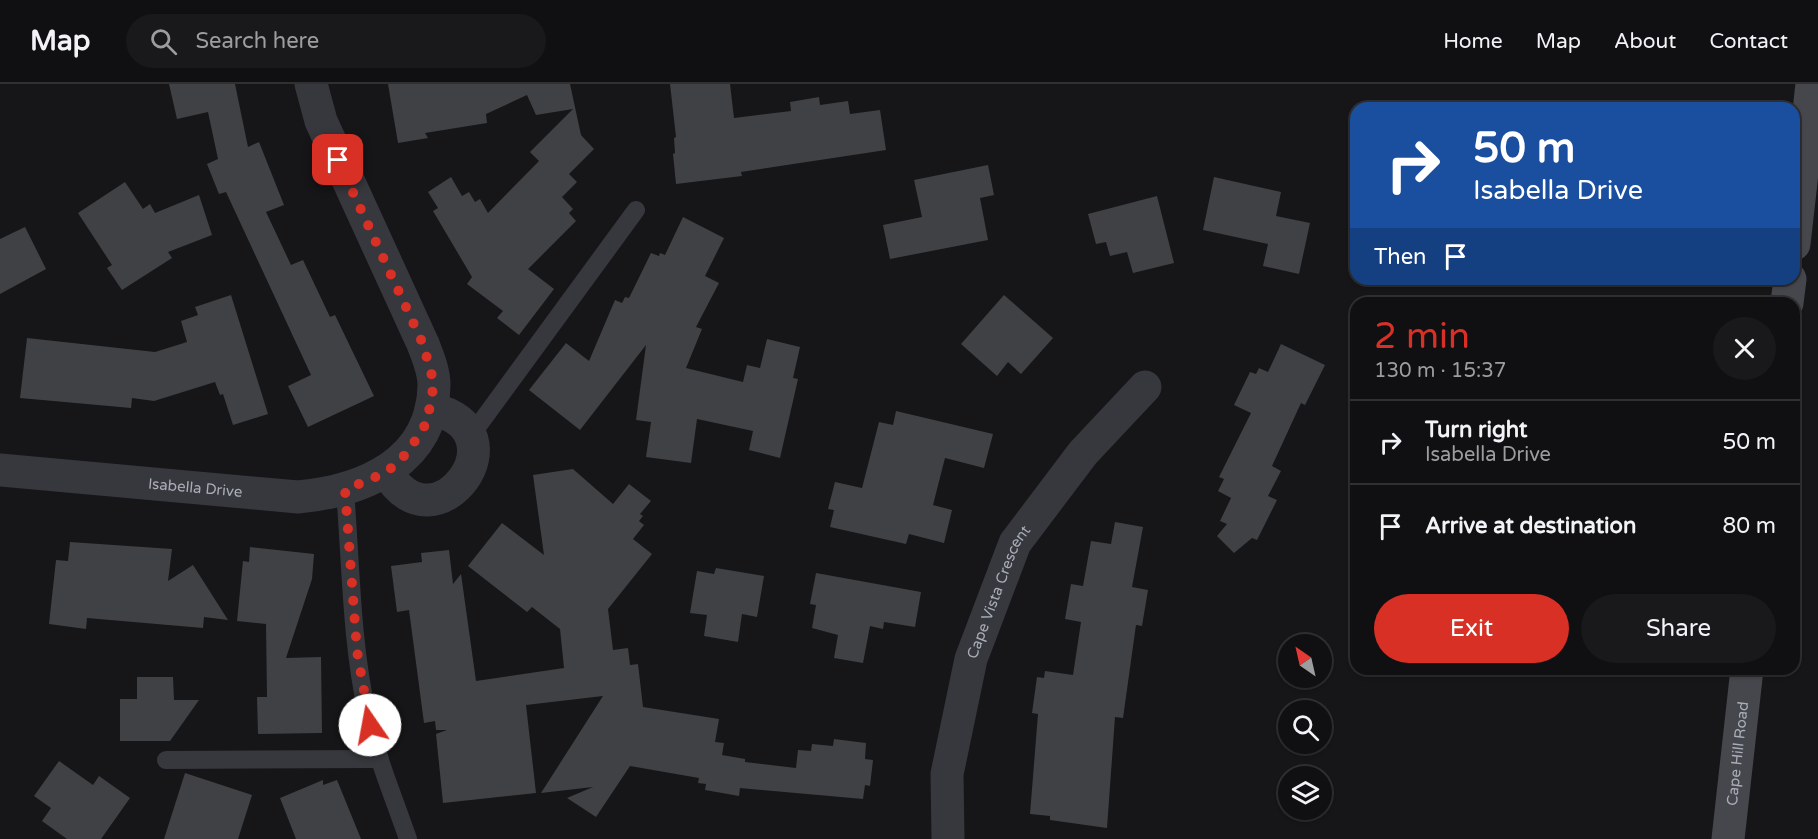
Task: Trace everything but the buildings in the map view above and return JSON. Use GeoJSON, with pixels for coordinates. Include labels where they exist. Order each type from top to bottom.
{"type":"FeatureCollection","features":[{"type":"Feature","properties":{"kind":"street","name":"Isabella Drive"},"geometry":{"type":"LineString","coordinates":[[0,471],[298,497],[345,490],[387,472],[408,452],[419,437],[430,409],[434,383],[423,344],[321,121],[312,84]]}},
{"type":"Feature","properties":{"kind":"street"},"geometry":{"type":"LineString","coordinates":[[1800,190],[1812,84]]}},
{"type":"Feature","properties":{"kind":"street","name":"Cape Vista Crescent"},"geometry":{"type":"LineString","coordinates":[[948,839],[947,774],[971,659],[1015,543],[1083,453],[1145,387]]}},
{"type":"Feature","properties":{"kind":"street"},"geometry":{"type":"LineString","coordinates":[[387,472],[403,491],[415,497],[427,499],[452,493],[465,480],[473,462],[470,437],[454,417],[430,409]]}},
{"type":"Feature","properties":{"kind":"street","name":"Cape Hill Road"},"geometry":{"type":"LineString","coordinates":[[1728,839],[1746,675]]}},
{"type":"Feature","properties":{"kind":"lane"},"geometry":{"type":"LineString","coordinates":[[470,437],[636,210]]}},
{"type":"Feature","properties":{"kind":"lane"},"geometry":{"type":"LineString","coordinates":[[345,490],[361,683],[380,759],[408,839]]}},
{"type":"Feature","properties":{"kind":"lane"},"geometry":{"type":"LineString","coordinates":[[166,760],[380,759]]}},
{"type":"Feature","properties":{"kind":"route"},"geometry":{"type":"LineString","coordinates":[[338,160],[423,344],[434,383],[427,422],[408,452],[387,472],[345,490],[357,651],[370,725]]}}]}
